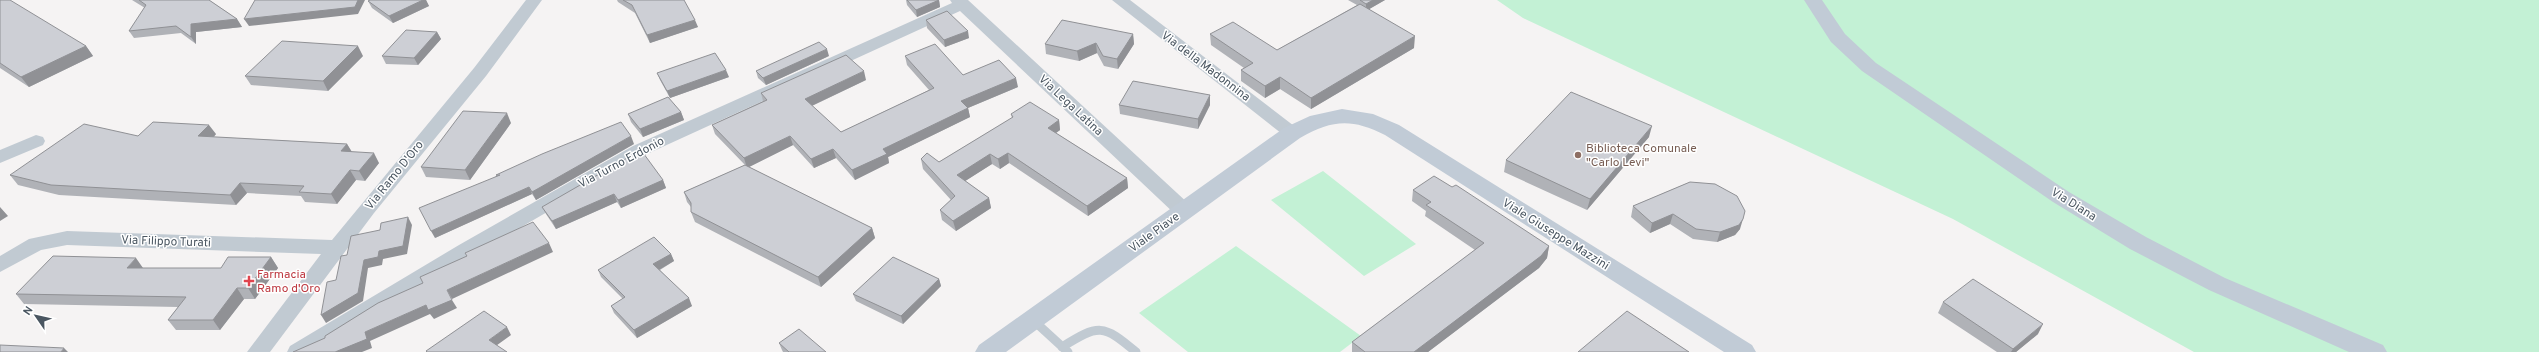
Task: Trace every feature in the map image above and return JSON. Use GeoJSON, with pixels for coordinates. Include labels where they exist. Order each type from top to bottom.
{"type":"FeatureCollection","features":[{"type":"Feature","properties":{"kind":"street","name":"Via Ramo D'Oro"},"geometry":{"type":"LineString","coordinates":[[258,352],[367,208],[480,72],[534,0]]}},
{"type":"Feature","properties":{"kind":"street","name":"Via della Madonnina"},"geometry":{"type":"LineString","coordinates":[[1120,0],[1292,133]]}},
{"type":"Feature","properties":{"kind":"street","name":"Via Diana"},"geometry":{"type":"LineString","coordinates":[[1814,0],[1838,38],[1870,67],[2061,197],[2138,243],[2217,284],[2303,323],[2374,352]]}},
{"type":"Feature","properties":{"kind":"street","name":"Via Lega Latina"},"geometry":{"type":"LineString","coordinates":[[960,2],[1183,210]]}},
{"type":"Feature","properties":{"kind":"street","name":"Via Turno Erdonio"},"geometry":{"type":"LineString","coordinates":[[298,352],[473,246],[640,150],[960,2]]}},
{"type":"Feature","properties":{"kind":"street","name":"Viale Piave"},"geometry":{"type":"LineString","coordinates":[[988,352],[1183,210],[1292,133],[1324,119],[1346,116],[1367,118]]}},
{"type":"Feature","properties":{"kind":"street","name":"Viale Giuseppe Mazzini"},"geometry":{"type":"LineString","coordinates":[[1367,118],[1392,130],[1743,352]]}},
{"type":"Feature","properties":{"kind":"street"},"geometry":{"type":"LineString","coordinates":[[0,157],[36,141]]}},
{"type":"Feature","properties":{"kind":"street","name":"Via Filippo Turati"},"geometry":{"type":"LineString","coordinates":[[0,265],[36,244],[67,238],[338,247]]}},
{"type":"Feature","properties":{"kind":"lane"},"geometry":{"type":"LineString","coordinates":[[1033,320],[1065,349],[1089,330],[1096,328],[1110,330],[1136,352]]}},
{"type":"Feature","properties":{"kind":"green space"},"geometry":{"type":"Polygon","coordinates":[[[1497,0],[2539,0],[2539,352],[2194,352],[1953,219],[1523,18],[1497,0]]]}},
{"type":"Feature","properties":{"kind":"green space"},"geometry":{"type":"Polygon","coordinates":[[[1323,171],[1416,244],[1364,276],[1271,200],[1323,171]]]}},
{"type":"Feature","properties":{"kind":"green space"},"geometry":{"type":"Polygon","coordinates":[[[1236,246],[1361,336],[1340,352],[1188,352],[1139,313],[1236,246]]]}},
{"type":"Feature","properties":{"kind":"building"},"geometry":{"type":"Polygon","coordinates":[[[0,0],[10,0],[86,46],[21,77],[0,63],[0,0]]]}},
{"type":"Feature","properties":{"kind":"building"},"geometry":{"type":"Polygon","coordinates":[[[139,0],[209,0],[237,19],[191,24],[191,37],[176,26],[129,31],[146,5],[139,0]]]}},
{"type":"Feature","properties":{"kind":"building"},"geometry":{"type":"Polygon","coordinates":[[[255,0],[358,0],[355,7],[244,19],[255,0]]]}},
{"type":"Feature","properties":{"kind":"building"},"geometry":{"type":"Polygon","coordinates":[[[423,0],[389,16],[368,1],[423,0]]]}},
{"type":"Feature","properties":{"kind":"building"},"geometry":{"type":"Polygon","coordinates":[[[623,0],[684,0],[695,20],[647,35],[632,5],[623,0]]]}},
{"type":"Feature","properties":{"kind":"building"},"geometry":{"type":"Polygon","coordinates":[[[907,0],[939,0],[916,10],[907,0]]]}},
{"type":"Feature","properties":{"kind":"building"},"geometry":{"type":"Polygon","coordinates":[[[1360,0],[1373,0],[1366,4],[1360,0]]]}},
{"type":"Feature","properties":{"kind":"building"},"geometry":{"type":"Polygon","coordinates":[[[1360,4],[1415,36],[1311,98],[1280,77],[1265,86],[1241,70],[1253,63],[1210,34],[1233,22],[1277,50],[1360,4]]]}},
{"type":"Feature","properties":{"kind":"building"},"geometry":{"type":"Polygon","coordinates":[[[947,11],[968,31],[944,40],[926,20],[947,11]]]}},
{"type":"Feature","properties":{"kind":"building"},"geometry":{"type":"Polygon","coordinates":[[[1062,20],[1133,34],[1117,59],[1103,56],[1096,43],[1077,51],[1045,44],[1062,20]]]}},
{"type":"Feature","properties":{"kind":"building"},"geometry":{"type":"Polygon","coordinates":[[[406,30],[437,32],[414,58],[382,56],[406,30]]]}},
{"type":"Feature","properties":{"kind":"building"},"geometry":{"type":"Polygon","coordinates":[[[282,41],[358,46],[323,81],[245,76],[282,41]]]}},
{"type":"Feature","properties":{"kind":"building"},"geometry":{"type":"Polygon","coordinates":[[[819,42],[827,49],[763,78],[756,71],[819,42]]]}},
{"type":"Feature","properties":{"kind":"building"},"geometry":{"type":"Polygon","coordinates":[[[935,44],[963,75],[999,60],[1016,78],[961,101],[968,108],[883,149],[887,154],[852,170],[833,149],[811,159],[790,136],[744,158],[712,125],[767,100],[761,93],[846,55],[864,71],[805,99],[841,132],[934,88],[905,56],[935,44]]]}},
{"type":"Feature","properties":{"kind":"building"},"geometry":{"type":"Polygon","coordinates":[[[715,53],[726,70],[667,91],[657,73],[715,53]]]}},
{"type":"Feature","properties":{"kind":"building"},"geometry":{"type":"Polygon","coordinates":[[[1133,81],[1210,95],[1198,119],[1119,105],[1133,81]]]}},
{"type":"Feature","properties":{"kind":"building","name":"Biblioteca Comunale \"Carlo Levi\""},"geometry":{"type":"Polygon","coordinates":[[[1571,92],[1652,126],[1590,199],[1506,160],[1571,92]]]}},
{"type":"Feature","properties":{"kind":"building"},"geometry":{"type":"Polygon","coordinates":[[[668,97],[681,112],[640,129],[628,114],[668,97]]]}},
{"type":"Feature","properties":{"kind":"building"},"geometry":{"type":"Polygon","coordinates":[[[1030,102],[1059,120],[1048,128],[1127,178],[1087,206],[1008,153],[998,159],[990,154],[957,175],[989,198],[953,221],[940,210],[955,196],[921,159],[927,153],[939,162],[1013,117],[1011,114],[1030,102]]]}},
{"type":"Feature","properties":{"kind":"building"},"geometry":{"type":"Polygon","coordinates":[[[463,111],[507,113],[465,170],[421,167],[463,111]]]}},
{"type":"Feature","properties":{"kind":"building"},"geometry":{"type":"Polygon","coordinates":[[[153,122],[209,125],[198,136],[347,144],[341,151],[374,153],[359,171],[350,170],[331,194],[299,192],[304,186],[240,183],[230,195],[51,185],[10,175],[84,124],[138,136],[153,122]]]}},
{"type":"Feature","properties":{"kind":"building"},"geometry":{"type":"Polygon","coordinates":[[[621,122],[631,136],[532,192],[529,187],[431,231],[419,208],[500,175],[496,175],[542,154],[621,122]]]}},
{"type":"Feature","properties":{"kind":"building"},"geometry":{"type":"Polygon","coordinates":[[[641,150],[663,180],[618,200],[614,194],[552,221],[542,207],[641,150]]]}},
{"type":"Feature","properties":{"kind":"building"},"geometry":{"type":"Polygon","coordinates":[[[745,165],[872,228],[818,277],[691,212],[691,203],[684,192],[745,165]]]}},
{"type":"Feature","properties":{"kind":"building"},"geometry":{"type":"Polygon","coordinates":[[[1434,176],[1452,187],[1456,185],[1549,246],[1541,256],[1414,352],[1365,352],[1352,342],[1484,243],[1426,205],[1431,202],[1413,190],[1434,176]]]}},
{"type":"Feature","properties":{"kind":"building"},"geometry":{"type":"Polygon","coordinates":[[[1690,182],[1715,184],[1737,196],[1745,211],[1743,219],[1739,225],[1720,232],[1696,229],[1673,214],[1652,223],[1633,206],[1690,182]]]}},
{"type":"Feature","properties":{"kind":"building"},"geometry":{"type":"Polygon","coordinates":[[[408,217],[403,246],[379,251],[378,257],[364,260],[358,293],[321,315],[327,282],[336,280],[341,256],[347,255],[351,236],[380,230],[381,223],[408,217]]]}},
{"type":"Feature","properties":{"kind":"building"},"geometry":{"type":"Polygon","coordinates":[[[533,222],[549,243],[447,290],[452,300],[428,310],[426,305],[365,332],[367,339],[335,352],[293,352],[325,338],[325,336],[378,303],[423,283],[420,277],[467,256],[465,253],[533,222]]]}},
{"type":"Feature","properties":{"kind":"building"},"geometry":{"type":"Polygon","coordinates":[[[654,237],[671,254],[653,264],[689,298],[634,330],[611,306],[625,297],[598,270],[654,237]]]}},
{"type":"Feature","properties":{"kind":"building"},"geometry":{"type":"Polygon","coordinates":[[[53,256],[136,258],[127,268],[221,268],[228,257],[271,257],[248,288],[237,288],[213,320],[168,320],[186,297],[16,294],[53,256]]]}},
{"type":"Feature","properties":{"kind":"building"},"geometry":{"type":"Polygon","coordinates":[[[893,257],[939,279],[901,316],[853,294],[893,257]]]}},
{"type":"Feature","properties":{"kind":"building"},"geometry":{"type":"Polygon","coordinates":[[[1973,279],[2043,324],[2013,349],[1943,302],[1973,279]]]}},
{"type":"Feature","properties":{"kind":"building"},"geometry":{"type":"Polygon","coordinates":[[[484,311],[507,327],[489,340],[507,352],[426,351],[484,311]]]}},
{"type":"Feature","properties":{"kind":"building"},"geometry":{"type":"Polygon","coordinates":[[[1627,311],[1689,352],[1578,352],[1627,311]]]}},
{"type":"Feature","properties":{"kind":"building"},"geometry":{"type":"Polygon","coordinates":[[[799,329],[826,352],[789,352],[779,343],[799,329]]]}},
{"type":"Feature","properties":{"kind":"building"},"geometry":{"type":"Polygon","coordinates":[[[0,345],[64,348],[61,352],[0,352],[0,345]]]}},
{"type":"Feature","properties":{"kind":"place","name":"Biblioteca Comunale \"Carlo Levi\""},"geometry":{"type":"Point","coordinates":[1578,155]}},
{"type":"Feature","properties":{"kind":"place","name":"Farmacia Ramo d'Oro"},"geometry":{"type":"Point","coordinates":[249,281]}}]}
